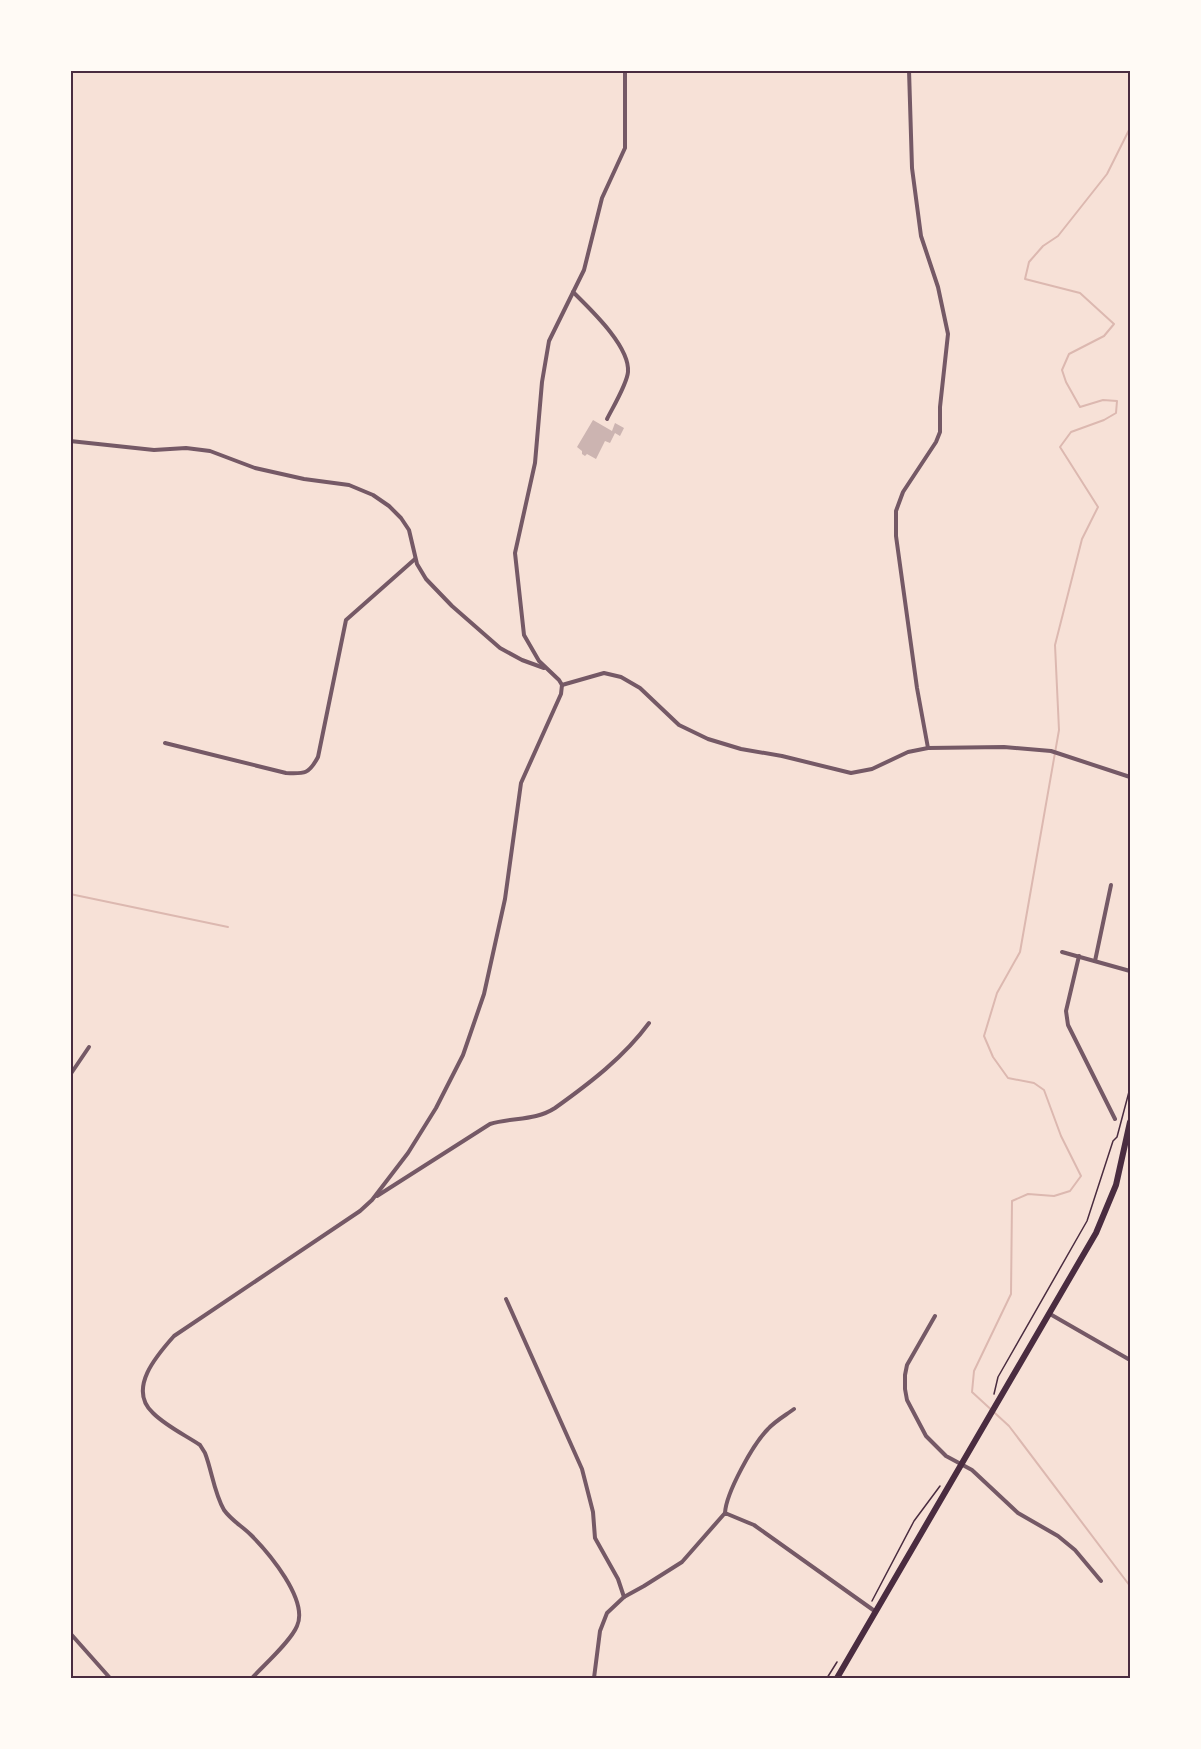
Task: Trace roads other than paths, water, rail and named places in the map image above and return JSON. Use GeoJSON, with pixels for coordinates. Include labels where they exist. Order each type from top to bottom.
{"type":"FeatureCollection","features":[{"type":"Feature","properties":{"kind":"main road"},"geometry":{"type":"LineString","coordinates":[[837,1678],[1096,1233],[1116,1185],[1131,1122]]}},
{"type":"Feature","properties":{"kind":"street"},"geometry":{"type":"LineString","coordinates":[[372,1200],[408,1153],[436,1108],[463,1055],[484,994],[505,898],[521,783],[561,694],[562,685],[559,680],[539,661],[525,635],[515,553],[535,463],[542,382],[549,341],[584,270],[602,198],[625,148],[625,70]]}},
{"type":"Feature","properties":{"kind":"street"},"geometry":{"type":"LineString","coordinates":[[909,70],[912,168],[921,236],[938,287],[948,334],[941,397],[940,432],[936,442],[903,492],[896,511],[896,536],[917,688],[928,748]]}},
{"type":"Feature","properties":{"kind":"street"},"geometry":{"type":"LineString","coordinates":[[573,292],[596,314],[628,363],[628,374],[607,419]]}},
{"type":"Feature","properties":{"kind":"street"},"geometry":{"type":"LineString","coordinates":[[70,441],[145,450],[186,448],[210,451],[237,459],[255,468],[304,479],[349,485],[373,495],[389,506],[409,530],[415,559],[426,579],[479,632],[500,648],[522,660],[548,669]]}},
{"type":"Feature","properties":{"kind":"street"},"geometry":{"type":"LineString","coordinates":[[165,743],[286,773],[301,774],[312,769],[318,757],[346,620],[415,559]]}},
{"type":"Feature","properties":{"kind":"street"},"geometry":{"type":"LineString","coordinates":[[562,685],[604,673],[621,677],[640,688],[679,725],[708,739],[741,749],[782,756],[851,773],[872,769],[908,752],[928,748],[1004,747],[1051,751],[1131,777]]}},
{"type":"Feature","properties":{"kind":"street"},"geometry":{"type":"LineString","coordinates":[[1095,961],[1112,885]]}},
{"type":"Feature","properties":{"kind":"street"},"geometry":{"type":"LineString","coordinates":[[1062,952],[1131,971]]}},
{"type":"Feature","properties":{"kind":"street"},"geometry":{"type":"LineString","coordinates":[[1079,956],[1066,1011],[1068,1025],[1115,1119]]}},
{"type":"Feature","properties":{"kind":"street"},"geometry":{"type":"LineString","coordinates":[[252,1678],[298,1625],[300,1612],[297,1599],[270,1555],[250,1533],[235,1522],[224,1508],[200,1445],[153,1414],[146,1405],[143,1394],[144,1381],[153,1360],[174,1336],[360,1211],[396,1182],[490,1124],[505,1119],[525,1119],[546,1114],[584,1088],[608,1067],[649,1023]]}},
{"type":"Feature","properties":{"kind":"street"},"geometry":{"type":"LineString","coordinates":[[70,1075],[89,1047]]}},
{"type":"Feature","properties":{"kind":"street"},"geometry":{"type":"LineString","coordinates":[[506,1299],[582,1469],[593,1512],[595,1538],[618,1578],[624,1597]]}},
{"type":"Feature","properties":{"kind":"street"},"geometry":{"type":"LineString","coordinates":[[1050,1314],[1131,1360]]}},
{"type":"Feature","properties":{"kind":"street"},"geometry":{"type":"LineString","coordinates":[[935,1316],[907,1365],[904,1389],[907,1401],[926,1436],[941,1452],[972,1470],[1018,1513],[1058,1536],[1076,1550],[1101,1581]]}},
{"type":"Feature","properties":{"kind":"street"},"geometry":{"type":"LineString","coordinates":[[594,1678],[600,1631],[607,1613],[624,1597],[682,1562],[725,1513],[737,1479],[759,1441],[768,1429],[794,1409]]}},
{"type":"Feature","properties":{"kind":"street"},"geometry":{"type":"LineString","coordinates":[[725,1513],[754,1525],[876,1613]]}},
{"type":"Feature","properties":{"kind":"street"},"geometry":{"type":"LineString","coordinates":[[70,1633],[110,1678]]}},
{"type":"Feature","properties":{"kind":"waterway"},"geometry":{"type":"LineString","coordinates":[[1130,128],[1107,174],[1058,236],[1043,246],[1029,262],[1025,279],[1080,293],[1114,324],[1104,336],[1069,354],[1062,370],[1080,407],[1103,400],[1117,401],[1116,413],[1071,432],[1060,447],[1098,507],[1082,539],[1055,645],[1059,730],[1020,952],[997,993],[984,1036],[993,1057],[1008,1078],[1034,1083],[1044,1090],[1061,1136],[1081,1176],[1070,1191],[1054,1196],[1028,1194],[1012,1201],[1011,1294],[974,1371],[972,1392],[1009,1426],[1130,1586]]}},
{"type":"Feature","properties":{"kind":"waterway"},"geometry":{"type":"LineString","coordinates":[[70,894],[228,927]]}}]}
